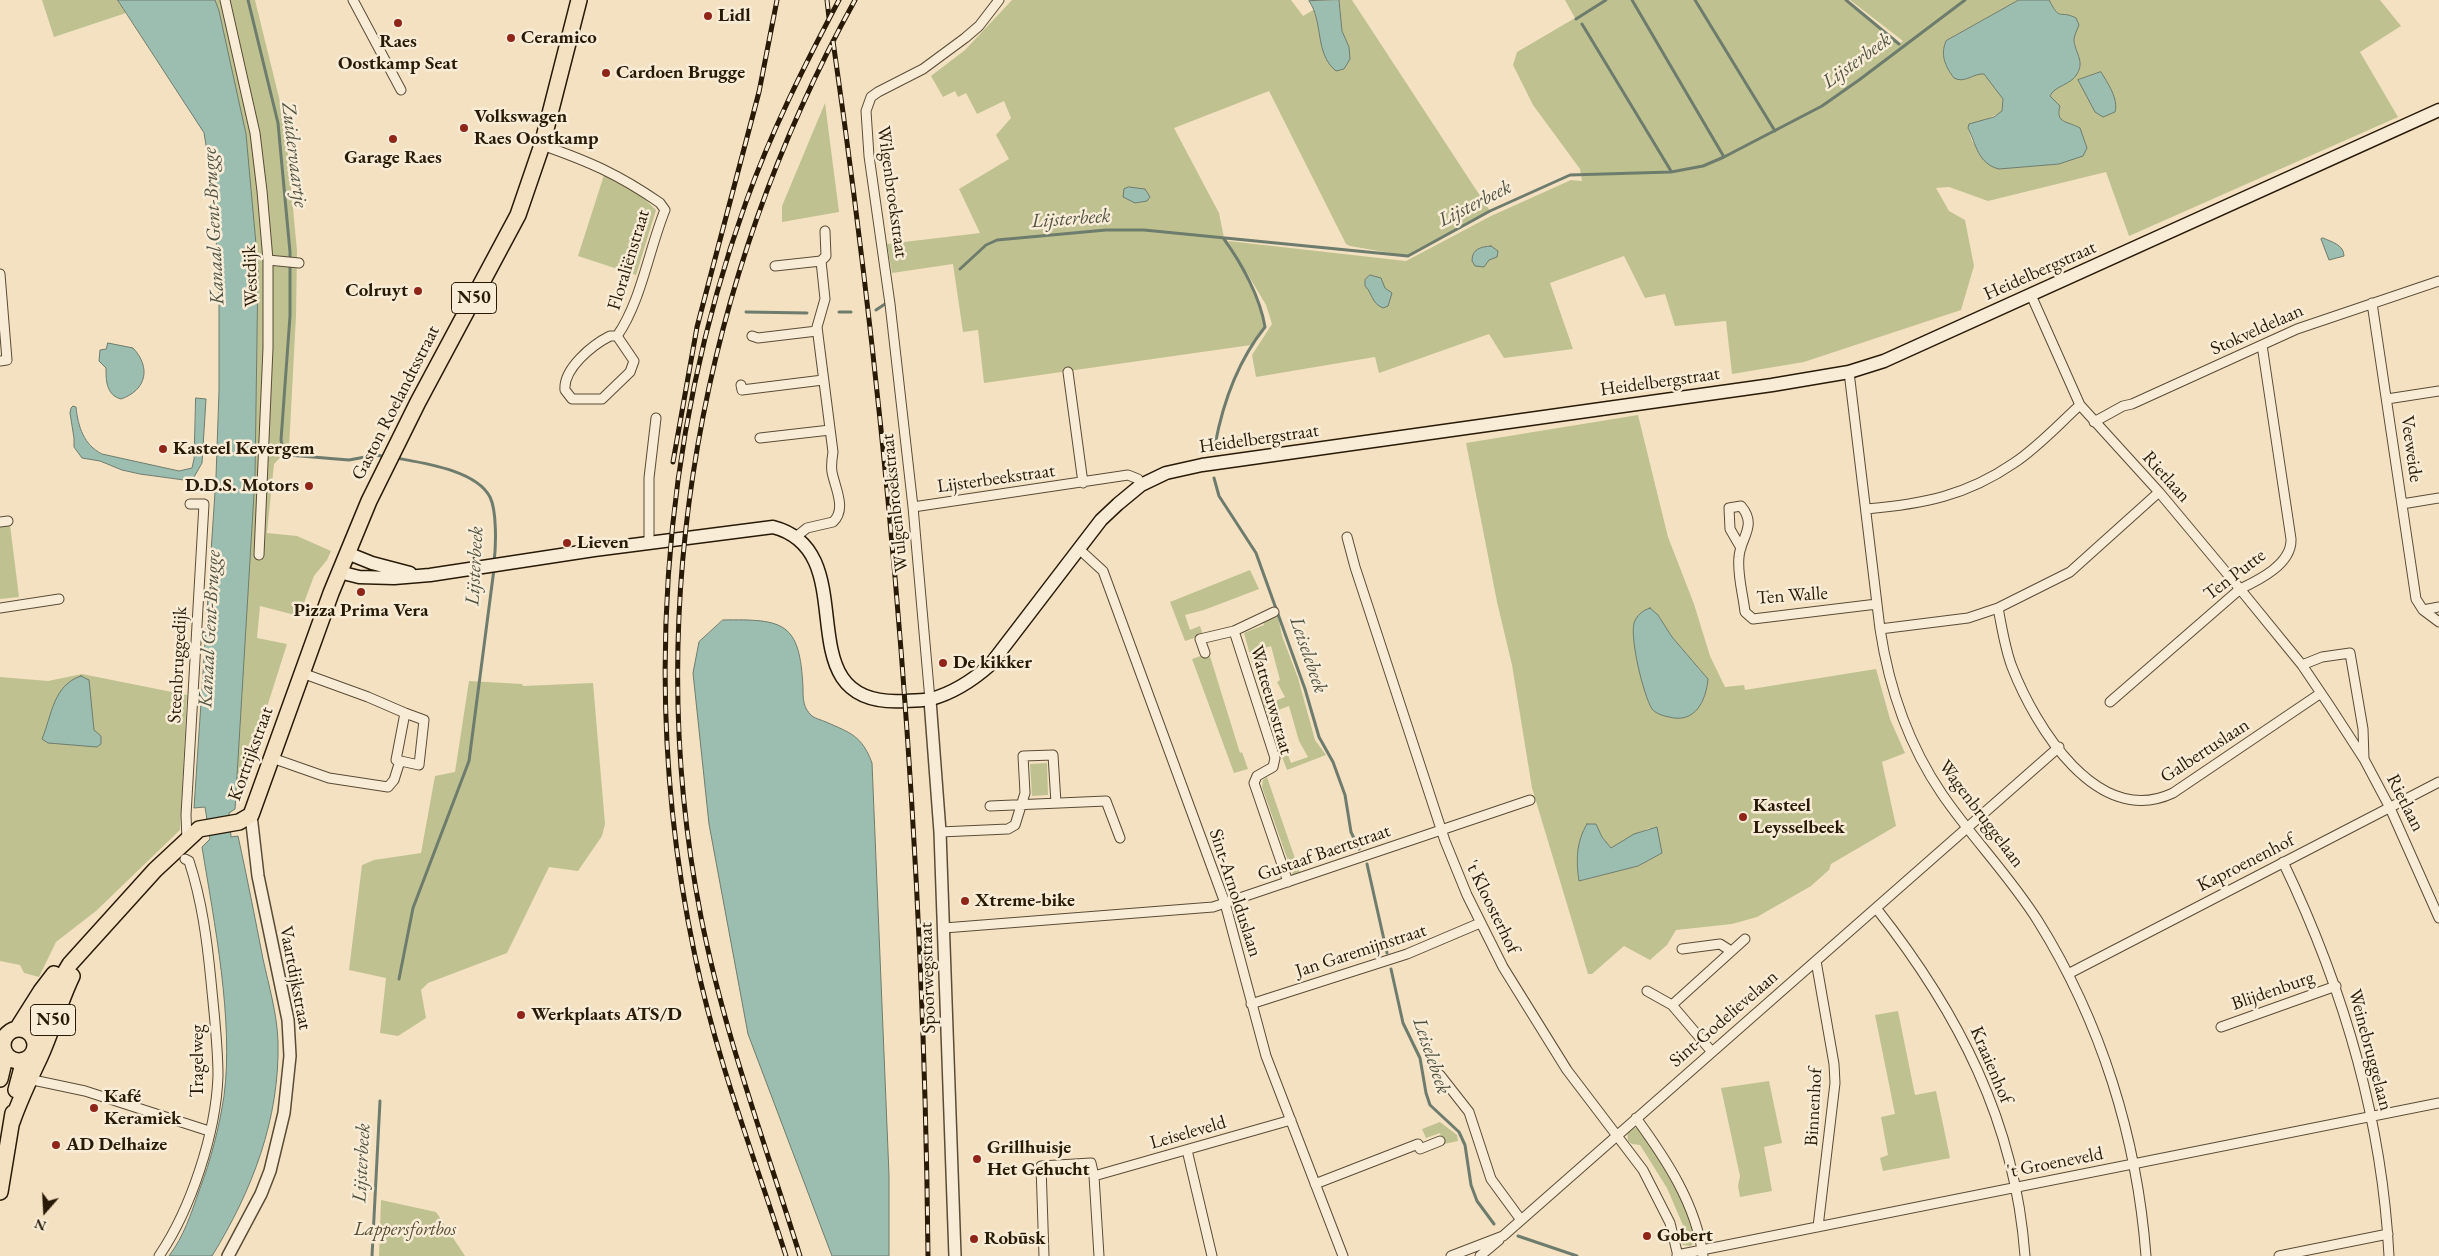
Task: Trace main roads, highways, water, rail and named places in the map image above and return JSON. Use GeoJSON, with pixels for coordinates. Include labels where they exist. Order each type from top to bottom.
{"type":"FeatureCollection","features":[{"type":"Feature","properties":{"kind":"main road","name":"Gaston Roelandtsstraat"},"geometry":{"type":"LineString","coordinates":[[299,679],[339,572],[385,467],[518,215],[542,146],[579,0]]}},
{"type":"Feature","properties":{"kind":"main road","name":"Heidelbergstraat"},"geometry":{"type":"LineString","coordinates":[[430,575],[773,527],[788,531],[797,536],[811,555],[821,576],[830,650],[837,670],[844,680],[854,688],[877,700],[930,700],[963,685],[990,665],[1101,520],[1141,486],[1166,473],[1202,465],[1772,385],[1849,372],[1884,361],[2439,110]]}},
{"type":"Feature","properties":{"kind":"main road"},"geometry":{"type":"LineString","coordinates":[[347,553],[372,563],[430,575]]}},
{"type":"Feature","properties":{"kind":"main road"},"geometry":{"type":"LineString","coordinates":[[339,572],[360,577],[394,578],[430,575]]}},
{"type":"Feature","properties":{"kind":"main road","name":"Kortrijkstraat"},"geometry":{"type":"LineString","coordinates":[[105,925],[154,870],[199,829],[239,822],[251,815],[299,679]]}},
{"type":"Feature","properties":{"kind":"main road","name":"N50"},"geometry":{"type":"LineString","coordinates":[[17,1029],[41,990],[83,938],[105,925]]}},
{"type":"Feature","properties":{"kind":"main road","name":"N50"},"geometry":{"type":"LineString","coordinates":[[0,1192],[16,1090],[24,1060],[33,1051],[33,1038],[37,1019],[70,964],[105,925]]}},
{"type":"Feature","properties":{"kind":"main road","name":"N50"},"geometry":{"type":"LineString","coordinates":[[12,1122],[28,1079],[40,1056],[60,1002],[75,970],[93,947],[105,925]]}},
{"type":"Feature","properties":{"kind":"main road","name":"N50"},"geometry":{"type":"LineString","coordinates":[[24,1060],[17,1061],[6,1054],[3,1049],[2,1037],[17,1029],[29,1033],[33,1038]]}},
{"type":"Feature","properties":{"kind":"main road","name":"N50"},"geometry":{"type":"LineString","coordinates":[[0,1079],[6,1054]]}},
{"type":"Feature","properties":{"kind":"water","name":"Kanaal Gent-Brugge"},"geometry":{"type":"Polygon","coordinates":[[[118,0],[215,0],[246,134],[258,266],[255,477],[235,809],[229,813],[231,837],[238,836],[274,1010],[278,1041],[277,1070],[269,1126],[261,1153],[239,1206],[212,1256],[169,1256],[187,1225],[211,1156],[222,1108],[226,1067],[225,1004],[217,939],[202,847],[210,839],[205,807],[194,808],[216,477],[219,391],[219,299],[214,193],[204,133],[118,0]]]}},
{"type":"Feature","properties":{"kind":"water"},"geometry":{"type":"Polygon","coordinates":[[[1339,0],[1342,31],[1349,47],[1350,59],[1344,69],[1336,71],[1329,64],[1325,55],[1314,9],[1309,1],[1339,0]]]}},
{"type":"Feature","properties":{"kind":"water"},"geometry":{"type":"Polygon","coordinates":[[[2019,0],[2049,0],[2058,13],[2076,18],[2079,25],[2074,40],[2080,61],[2079,69],[2071,81],[2055,90],[2050,96],[2060,106],[2059,116],[2061,119],[2080,128],[2087,148],[2083,156],[2059,164],[1999,169],[1986,163],[1982,158],[1968,128],[1969,124],[1994,117],[2002,111],[2003,99],[1984,74],[1962,80],[1954,78],[1946,65],[1943,51],[1946,41],[2019,0]]]}},
{"type":"Feature","properties":{"kind":"water"},"geometry":{"type":"Polygon","coordinates":[[[2101,72],[2112,91],[2116,107],[2115,112],[2103,117],[2095,112],[2078,80],[2101,72]]]}},
{"type":"Feature","properties":{"kind":"water"},"geometry":{"type":"Polygon","coordinates":[[[1129,187],[1145,189],[1150,197],[1147,201],[1135,203],[1123,197],[1124,189],[1129,187]]]}},
{"type":"Feature","properties":{"kind":"water"},"geometry":{"type":"Polygon","coordinates":[[[2323,238],[2340,247],[2344,256],[2329,260],[2321,239],[2323,238]]]}},
{"type":"Feature","properties":{"kind":"water"},"geometry":{"type":"Polygon","coordinates":[[[1491,246],[1498,251],[1497,257],[1489,260],[1484,267],[1475,266],[1472,257],[1475,251],[1491,246]]]}},
{"type":"Feature","properties":{"kind":"water"},"geometry":{"type":"Polygon","coordinates":[[[1370,275],[1381,278],[1385,288],[1392,293],[1388,306],[1383,308],[1376,304],[1365,286],[1365,280],[1370,275]]]}},
{"type":"Feature","properties":{"kind":"water"},"geometry":{"type":"Polygon","coordinates":[[[108,343],[133,348],[139,355],[144,370],[141,384],[130,395],[121,399],[110,391],[106,368],[99,361],[100,350],[106,349],[108,343]]]}},
{"type":"Feature","properties":{"kind":"water"},"geometry":{"type":"Polygon","coordinates":[[[196,398],[206,399],[202,463],[194,477],[184,480],[122,470],[100,461],[82,458],[74,447],[70,413],[73,406],[76,407],[78,422],[86,440],[102,454],[179,471],[192,468],[196,398]]]}},
{"type":"Feature","properties":{"kind":"water"},"geometry":{"type":"Polygon","coordinates":[[[1650,608],[1658,615],[1672,637],[1708,679],[1702,703],[1698,709],[1686,717],[1678,718],[1662,715],[1652,709],[1648,702],[1638,666],[1633,631],[1637,618],[1642,612],[1650,608]]]}},
{"type":"Feature","properties":{"kind":"water"},"geometry":{"type":"Polygon","coordinates":[[[723,620],[761,621],[785,629],[792,637],[798,649],[805,707],[814,717],[855,736],[864,747],[872,763],[889,1175],[889,1256],[832,1256],[748,1034],[709,824],[693,673],[699,642],[723,620]]]}},
{"type":"Feature","properties":{"kind":"water"},"geometry":{"type":"Polygon","coordinates":[[[81,676],[89,680],[94,730],[101,736],[101,744],[97,747],[48,743],[42,739],[55,702],[64,686],[81,676]]]}},
{"type":"Feature","properties":{"kind":"water"},"geometry":{"type":"Polygon","coordinates":[[[1587,824],[1596,824],[1602,837],[1611,848],[1634,834],[1657,827],[1662,853],[1638,866],[1579,881],[1578,852],[1583,831],[1587,824]]]}},
{"type":"Feature","properties":{"kind":"waterway","name":"Zuidervaartje"},"geometry":{"type":"LineString","coordinates":[[248,0],[278,123],[290,252],[290,316],[281,440],[283,450],[288,455],[349,460],[376,455],[387,457]]}},
{"type":"Feature","properties":{"kind":"waterway"},"geometry":{"type":"LineString","coordinates":[[1576,19],[1606,0]]}},
{"type":"Feature","properties":{"kind":"waterway"},"geometry":{"type":"LineString","coordinates":[[1632,0],[1724,157]]}},
{"type":"Feature","properties":{"kind":"waterway"},"geometry":{"type":"LineString","coordinates":[[1695,0],[1775,131]]}},
{"type":"Feature","properties":{"kind":"waterway"},"geometry":{"type":"LineString","coordinates":[[1846,0],[1899,44]]}},
{"type":"Feature","properties":{"kind":"waterway","name":"Lijsterbeek"},"geometry":{"type":"LineString","coordinates":[[960,269],[986,245],[997,240],[1106,230],[1144,230],[1408,256],[1490,211],[1570,175],[1671,172],[1703,166],[1724,157],[1822,106],[1965,0]]}},
{"type":"Feature","properties":{"kind":"waterway"},"geometry":{"type":"LineString","coordinates":[[1582,24],[1671,171]]}},
{"type":"Feature","properties":{"kind":"waterway","name":"Leiselebeek"},"geometry":{"type":"LineString","coordinates":[[1215,445],[1222,413],[1232,383],[1246,354],[1265,327],[1259,304],[1249,281],[1224,239]]}},
{"type":"Feature","properties":{"kind":"waterway","name":"Lijsterbeek"},"geometry":{"type":"LineString","coordinates":[[876,310],[885,304]]}},
{"type":"Feature","properties":{"kind":"waterway","name":"Lijsterbeek"},"geometry":{"type":"LineString","coordinates":[[746,312],[807,313]]}},
{"type":"Feature","properties":{"kind":"waterway","name":"Lijsterbeek"},"geometry":{"type":"LineString","coordinates":[[839,312],[851,312]]}},
{"type":"Feature","properties":{"kind":"waterway","name":"Lijsterbeek"},"geometry":{"type":"LineString","coordinates":[[396,458],[448,469],[473,480],[483,488],[490,497],[494,511],[494,563]]}},
{"type":"Feature","properties":{"kind":"waterway","name":"Leiselebeek"},"geometry":{"type":"LineString","coordinates":[[1214,478],[1219,496],[1256,553],[1305,689],[1319,737],[1333,762],[1345,795],[1351,832],[1359,849]]}},
{"type":"Feature","properties":{"kind":"waterway","name":"Lijsterbeek"},"geometry":{"type":"LineString","coordinates":[[399,979],[413,908],[469,761],[494,569]]}},
{"type":"Feature","properties":{"kind":"waterway","name":"Leiselebeek"},"geometry":{"type":"LineString","coordinates":[[1367,864],[1387,953]]}},
{"type":"Feature","properties":{"kind":"waterway","name":"Leiselebeek"},"geometry":{"type":"LineString","coordinates":[[1391,969],[1403,1023],[1420,1058],[1430,1105],[1459,1132],[1465,1145],[1471,1185],[1477,1201],[1494,1224]]}},
{"type":"Feature","properties":{"kind":"waterway","name":"Lijsterbeek"},"geometry":{"type":"LineString","coordinates":[[372,1256],[380,1101]]}},
{"type":"Feature","properties":{"kind":"waterway","name":"Leiselebeek"},"geometry":{"type":"LineString","coordinates":[[1518,1236],[1577,1256]]}},
{"type":"Feature","properties":{"kind":"railway"},"geometry":{"type":"LineString","coordinates":[[673,462],[697,327],[759,92],[777,0]]}},
{"type":"Feature","properties":{"kind":"railway"},"geometry":{"type":"LineString","coordinates":[[827,0],[829,18]]}},
{"type":"Feature","properties":{"kind":"railway"},"geometry":{"type":"LineString","coordinates":[[786,1256],[736,1107],[714,1032],[695,956],[678,862],[669,766],[665,671],[668,575],[678,480],[694,386],[717,293],[746,202],[766,150],[801,74],[839,0]]}},
{"type":"Feature","properties":{"kind":"railway"},"geometry":{"type":"LineString","coordinates":[[800,1256],[733,1045],[710,960],[701,917],[684,799],[678,681],[683,563],[698,445],[723,330],[758,216],[802,106],[855,0]]}},
{"type":"Feature","properties":{"kind":"railway"},"geometry":{"type":"LineString","coordinates":[[833,41],[872,343],[901,647],[920,951],[928,1256]]}},
{"type":"Feature","properties":{"kind":"place","name":"Lidl"},"geometry":{"type":"Point","coordinates":[708,16]}},
{"type":"Feature","properties":{"kind":"place","name":"Raes Oostkamp Seat"},"geometry":{"type":"Point","coordinates":[398,23]}},
{"type":"Feature","properties":{"kind":"place","name":"Ceramico"},"geometry":{"type":"Point","coordinates":[511,38]}},
{"type":"Feature","properties":{"kind":"place","name":"Cardoen Brugge"},"geometry":{"type":"Point","coordinates":[606,73]}},
{"type":"Feature","properties":{"kind":"place","name":"Volkswagen Raes Oostkamp"},"geometry":{"type":"Point","coordinates":[464,128]}},
{"type":"Feature","properties":{"kind":"place","name":"Garage Raes"},"geometry":{"type":"Point","coordinates":[393,139]}},
{"type":"Feature","properties":{"kind":"place","name":"Colruyt"},"geometry":{"type":"Point","coordinates":[418,291]}},
{"type":"Feature","properties":{"kind":"place","name":"Kasteel Kevergem"},"geometry":{"type":"Point","coordinates":[163,449]}},
{"type":"Feature","properties":{"kind":"place","name":"D.D.S. Motors"},"geometry":{"type":"Point","coordinates":[309,486]}},
{"type":"Feature","properties":{"kind":"place","name":"Lieven"},"geometry":{"type":"Point","coordinates":[567,543]}},
{"type":"Feature","properties":{"kind":"place","name":"Pizza Prima Vera"},"geometry":{"type":"Point","coordinates":[361,592]}},
{"type":"Feature","properties":{"kind":"place","name":"De kikker"},"geometry":{"type":"Point","coordinates":[943,663]}},
{"type":"Feature","properties":{"kind":"place","name":"Kasteel Leysselbeek"},"geometry":{"type":"Point","coordinates":[1743,817]}},
{"type":"Feature","properties":{"kind":"place","name":"Xtreme-bike"},"geometry":{"type":"Point","coordinates":[965,901]}},
{"type":"Feature","properties":{"kind":"place","name":"Werkplaats ATS/D"},"geometry":{"type":"Point","coordinates":[521,1015]}},
{"type":"Feature","properties":{"kind":"place","name":"Kafé Keramiek"},"geometry":{"type":"Point","coordinates":[94,1108]}},
{"type":"Feature","properties":{"kind":"place","name":"AD Delhaize"},"geometry":{"type":"Point","coordinates":[56,1145]}},
{"type":"Feature","properties":{"kind":"place","name":"Grillhuisje Het Gehucht"},"geometry":{"type":"Point","coordinates":[977,1159]}},
{"type":"Feature","properties":{"kind":"place","name":"Gobert"},"geometry":{"type":"Point","coordinates":[1647,1236]}},
{"type":"Feature","properties":{"kind":"place","name":"Robūsk"},"geometry":{"type":"Point","coordinates":[974,1239]}},
{"type":"Feature","properties":{"kind":"park label","name":"Lappersfortbos"},"geometry":{"type":"Point","coordinates":[405,1230]}}]}
